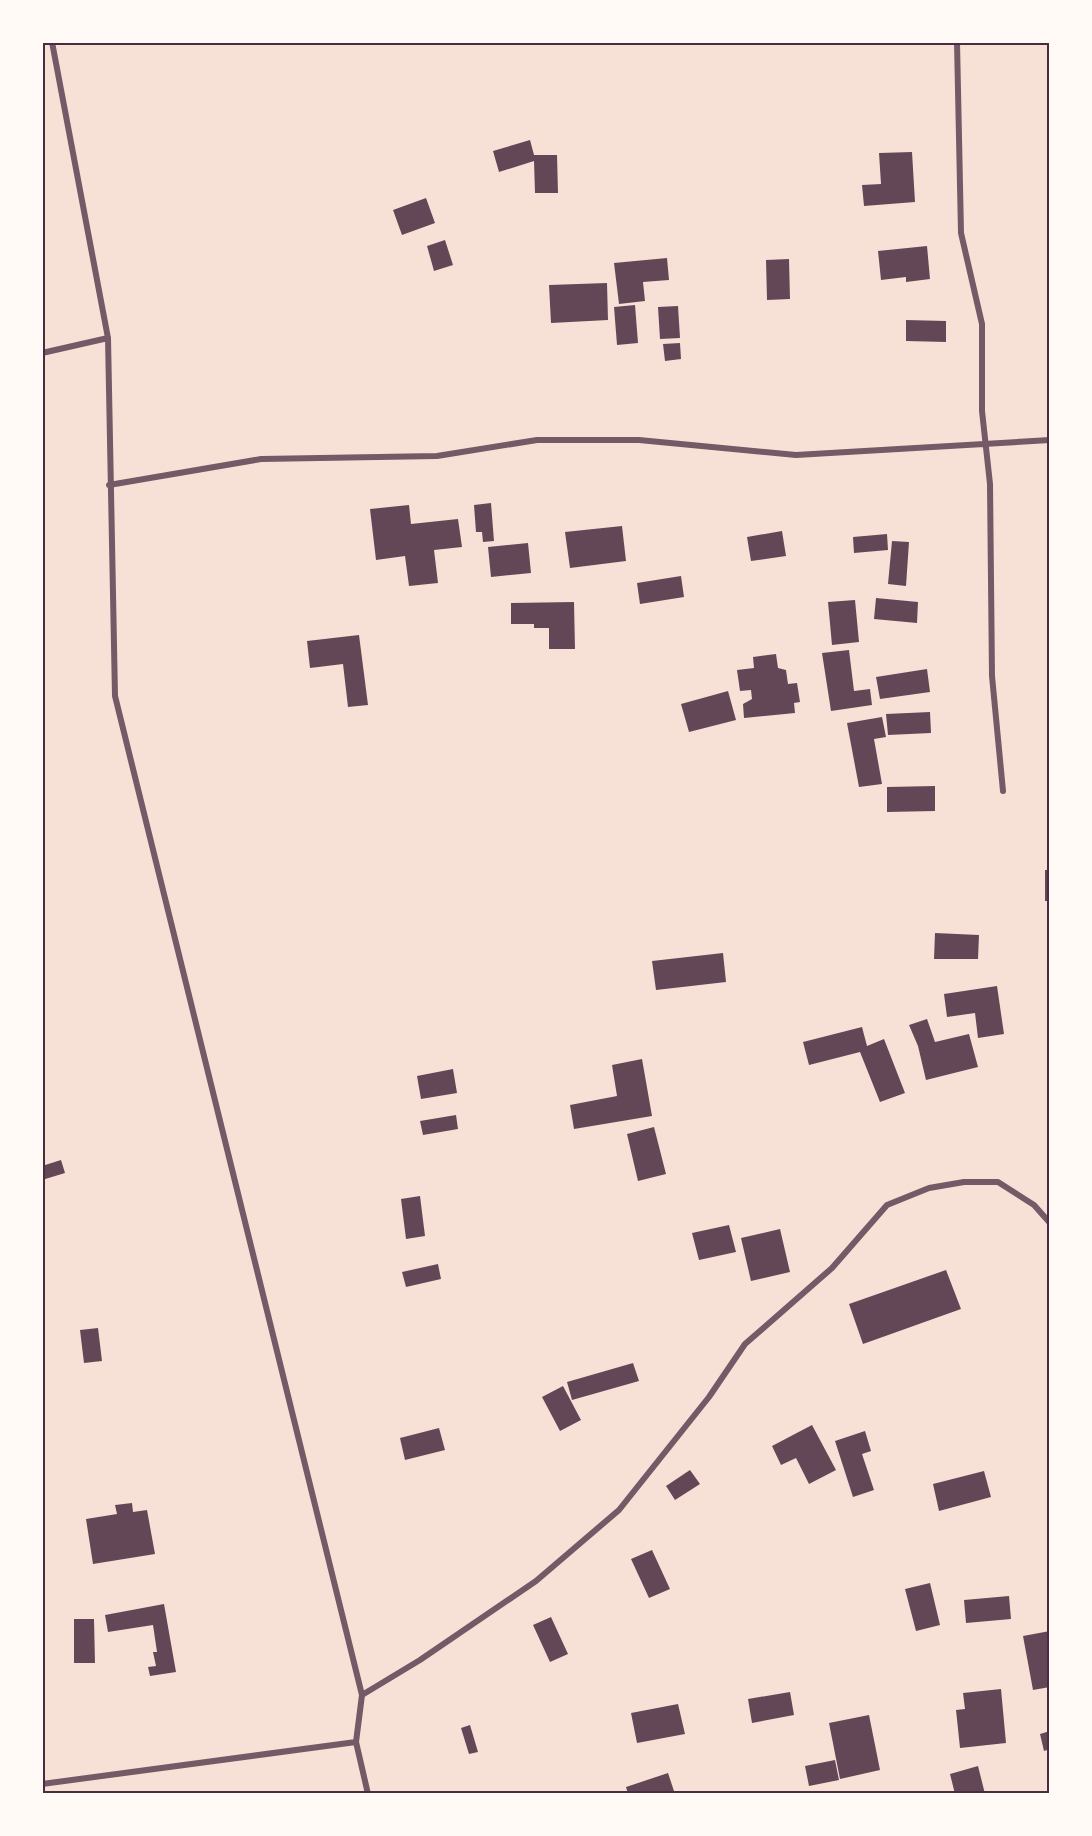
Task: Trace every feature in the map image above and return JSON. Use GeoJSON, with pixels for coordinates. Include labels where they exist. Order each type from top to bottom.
{"type":"FeatureCollection","features":[{"type":"Feature","properties":{"kind":"street"},"geometry":{"type":"LineString","coordinates":[[52,42],[108,338],[115,696],[362,1695],[356,1742],[368,1794]]}},
{"type":"Feature","properties":{"kind":"street"},"geometry":{"type":"LineString","coordinates":[[957,42],[961,232],[982,324],[982,411],[990,484],[992,676],[1003,791]]}},
{"type":"Feature","properties":{"kind":"street"},"geometry":{"type":"LineString","coordinates":[[42,353],[108,338]]}},
{"type":"Feature","properties":{"kind":"street"},"geometry":{"type":"LineString","coordinates":[[110,485],[261,459],[437,456],[537,440],[639,440],[796,455],[1050,440]]}},
{"type":"Feature","properties":{"kind":"street"},"geometry":{"type":"LineString","coordinates":[[362,1695],[420,1660],[536,1581],[619,1510],[709,1397],[745,1344],[832,1268],[887,1205],[929,1188],[964,1182],[998,1182],[1034,1205],[1050,1222]]}},
{"type":"Feature","properties":{"kind":"street"},"geometry":{"type":"LineString","coordinates":[[42,1784],[356,1742]]}},
{"type":"Feature","properties":{"kind":"building"},"geometry":{"type":"Polygon","coordinates":[[[530,140],[534,155],[557,155],[558,193],[535,193],[534,161],[499,172],[493,151],[530,140]]]}},
{"type":"Feature","properties":{"kind":"building"},"geometry":{"type":"Polygon","coordinates":[[[912,152],[915,202],[864,206],[862,185],[881,184],[879,153],[912,152]]]}},
{"type":"Feature","properties":{"kind":"building"},"geometry":{"type":"Polygon","coordinates":[[[426,198],[435,223],[402,235],[393,210],[426,198]]]}},
{"type":"Feature","properties":{"kind":"building"},"geometry":{"type":"Polygon","coordinates":[[[445,240],[453,265],[434,271],[427,246],[445,240]]]}},
{"type":"Feature","properties":{"kind":"building"},"geometry":{"type":"Polygon","coordinates":[[[927,246],[930,279],[906,282],[906,277],[881,280],[878,251],[927,246]]]}},
{"type":"Feature","properties":{"kind":"building"},"geometry":{"type":"Polygon","coordinates":[[[667,258],[669,280],[643,282],[645,301],[619,304],[614,263],[667,258]]]}},
{"type":"Feature","properties":{"kind":"building"},"geometry":{"type":"Polygon","coordinates":[[[789,259],[790,299],[767,300],[766,260],[789,259]]]}},
{"type":"Feature","properties":{"kind":"building"},"geometry":{"type":"Polygon","coordinates":[[[607,283],[608,320],[551,323],[549,285],[607,283]]]}},
{"type":"Feature","properties":{"kind":"building"},"geometry":{"type":"Polygon","coordinates":[[[635,305],[638,343],[617,345],[614,307],[635,305]]]}},
{"type":"Feature","properties":{"kind":"building"},"geometry":{"type":"Polygon","coordinates":[[[678,306],[680,338],[660,339],[658,307],[678,306]]]}},
{"type":"Feature","properties":{"kind":"building"},"geometry":{"type":"Polygon","coordinates":[[[906,320],[946,321],[946,342],[906,341],[906,320]]]}},
{"type":"Feature","properties":{"kind":"building"},"geometry":{"type":"Polygon","coordinates":[[[680,343],[681,359],[665,361],[663,344],[680,343]]]}},
{"type":"Feature","properties":{"kind":"building"},"geometry":{"type":"Polygon","coordinates":[[[491,503],[494,541],[483,542],[482,532],[476,532],[474,505],[491,503]]]}},
{"type":"Feature","properties":{"kind":"building"},"geometry":{"type":"Polygon","coordinates":[[[409,505],[411,524],[458,519],[462,547],[434,550],[438,583],[409,586],[405,556],[376,560],[370,509],[409,505]]]}},
{"type":"Feature","properties":{"kind":"building"},"geometry":{"type":"Polygon","coordinates":[[[622,526],[626,561],[570,568],[565,532],[622,526]]]}},
{"type":"Feature","properties":{"kind":"building"},"geometry":{"type":"Polygon","coordinates":[[[782,531],[786,556],[751,561],[747,537],[782,531]]]}},
{"type":"Feature","properties":{"kind":"building"},"geometry":{"type":"Polygon","coordinates":[[[887,534],[888,550],[854,553],[853,537],[887,534]]]}},
{"type":"Feature","properties":{"kind":"building"},"geometry":{"type":"Polygon","coordinates":[[[892,541],[909,542],[906,586],[888,584],[892,541]]]}},
{"type":"Feature","properties":{"kind":"building"},"geometry":{"type":"Polygon","coordinates":[[[528,543],[531,573],[491,577],[488,547],[528,543]]]}},
{"type":"Feature","properties":{"kind":"building"},"geometry":{"type":"Polygon","coordinates":[[[681,576],[684,597],[640,604],[637,583],[681,576]]]}},
{"type":"Feature","properties":{"kind":"building"},"geometry":{"type":"Polygon","coordinates":[[[876,598],[918,602],[917,623],[874,619],[876,598]]]}},
{"type":"Feature","properties":{"kind":"building"},"geometry":{"type":"Polygon","coordinates":[[[855,600],[859,642],[832,645],[828,602],[855,600]]]}},
{"type":"Feature","properties":{"kind":"building"},"geometry":{"type":"Polygon","coordinates":[[[574,602],[575,649],[549,649],[549,628],[534,628],[534,624],[511,624],[511,603],[574,602]]]}},
{"type":"Feature","properties":{"kind":"building"},"geometry":{"type":"Polygon","coordinates":[[[359,635],[368,705],[348,707],[343,664],[310,668],[307,641],[359,635]]]}},
{"type":"Feature","properties":{"kind":"building"},"geometry":{"type":"Polygon","coordinates":[[[849,650],[854,691],[870,689],[872,705],[831,711],[822,653],[849,650]]]}},
{"type":"Feature","properties":{"kind":"building"},"geometry":{"type":"Polygon","coordinates":[[[776,654],[778,668],[786,670],[788,684],[797,683],[800,702],[794,703],[795,713],[744,718],[743,704],[752,699],[751,690],[740,691],[737,670],[754,668],[753,657],[776,654]]]}},
{"type":"Feature","properties":{"kind":"building"},"geometry":{"type":"Polygon","coordinates":[[[927,669],[930,692],[880,699],[876,677],[927,669]]]}},
{"type":"Feature","properties":{"kind":"building"},"geometry":{"type":"Polygon","coordinates":[[[728,691],[736,720],[689,732],[681,704],[728,691]]]}},
{"type":"Feature","properties":{"kind":"building"},"geometry":{"type":"Polygon","coordinates":[[[930,712],[931,733],[888,735],[886,714],[930,712]]]}},
{"type":"Feature","properties":{"kind":"building"},"geometry":{"type":"Polygon","coordinates":[[[882,717],[886,737],[874,739],[882,784],[859,787],[847,723],[882,717]]]}},
{"type":"Feature","properties":{"kind":"building"},"geometry":{"type":"Polygon","coordinates":[[[935,786],[935,811],[887,812],[887,787],[935,786]]]}},
{"type":"Feature","properties":{"kind":"building"},"geometry":{"type":"Polygon","coordinates":[[[1045,870],[1050,870],[1050,901],[1045,901],[1045,870]]]}},
{"type":"Feature","properties":{"kind":"building"},"geometry":{"type":"Polygon","coordinates":[[[935,933],[979,935],[978,959],[934,959],[935,933]]]}},
{"type":"Feature","properties":{"kind":"building"},"geometry":{"type":"Polygon","coordinates":[[[723,953],[726,982],[656,990],[652,961],[723,953]]]}},
{"type":"Feature","properties":{"kind":"building"},"geometry":{"type":"Polygon","coordinates":[[[997,986],[1004,1034],[978,1038],[975,1013],[947,1017],[944,994],[997,986]]]}},
{"type":"Feature","properties":{"kind":"building"},"geometry":{"type":"Polygon","coordinates":[[[927,1019],[935,1042],[969,1034],[978,1067],[926,1080],[918,1046],[909,1025],[927,1019]]]}},
{"type":"Feature","properties":{"kind":"building"},"geometry":{"type":"Polygon","coordinates":[[[862,1027],[867,1046],[884,1039],[905,1093],[880,1102],[860,1052],[809,1065],[803,1042],[862,1027]]]}},
{"type":"Feature","properties":{"kind":"building"},"geometry":{"type":"Polygon","coordinates":[[[642,1059],[652,1116],[574,1129],[570,1105],[617,1096],[612,1065],[642,1059]]]}},
{"type":"Feature","properties":{"kind":"building"},"geometry":{"type":"Polygon","coordinates":[[[453,1069],[457,1093],[421,1099],[417,1076],[453,1069]]]}},
{"type":"Feature","properties":{"kind":"building"},"geometry":{"type":"Polygon","coordinates":[[[456,1115],[458,1129],[423,1135],[420,1121],[456,1115]]]}},
{"type":"Feature","properties":{"kind":"building"},"geometry":{"type":"Polygon","coordinates":[[[654,1127],[666,1174],[638,1181],[627,1134],[654,1127]]]}},
{"type":"Feature","properties":{"kind":"building"},"geometry":{"type":"Polygon","coordinates":[[[61,1160],[65,1173],[42,1180],[42,1166],[61,1160]]]}},
{"type":"Feature","properties":{"kind":"building"},"geometry":{"type":"Polygon","coordinates":[[[420,1196],[425,1236],[406,1239],[401,1199],[420,1196]]]}},
{"type":"Feature","properties":{"kind":"building"},"geometry":{"type":"Polygon","coordinates":[[[729,1225],[736,1252],[699,1260],[692,1233],[729,1225]]]}},
{"type":"Feature","properties":{"kind":"building"},"geometry":{"type":"Polygon","coordinates":[[[780,1229],[790,1272],[751,1281],[741,1238],[780,1229]]]}},
{"type":"Feature","properties":{"kind":"building"},"geometry":{"type":"Polygon","coordinates":[[[438,1264],[441,1279],[406,1287],[402,1272],[438,1264]]]}},
{"type":"Feature","properties":{"kind":"building"},"geometry":{"type":"Polygon","coordinates":[[[946,1270],[961,1309],[863,1344],[849,1304],[946,1270]]]}},
{"type":"Feature","properties":{"kind":"building"},"geometry":{"type":"Polygon","coordinates":[[[98,1328],[102,1361],[84,1363],[80,1330],[98,1328]]]}},
{"type":"Feature","properties":{"kind":"building"},"geometry":{"type":"Polygon","coordinates":[[[633,1363],[639,1381],[572,1400],[567,1382],[633,1363]]]}},
{"type":"Feature","properties":{"kind":"building"},"geometry":{"type":"Polygon","coordinates":[[[563,1386],[581,1420],[560,1431],[542,1397],[563,1386]]]}},
{"type":"Feature","properties":{"kind":"building"},"geometry":{"type":"Polygon","coordinates":[[[812,1425],[836,1470],[809,1484],[796,1458],[781,1465],[772,1446],[812,1425]]]}},
{"type":"Feature","properties":{"kind":"building"},"geometry":{"type":"Polygon","coordinates":[[[439,1428],[445,1450],[405,1460],[400,1438],[439,1428]]]}},
{"type":"Feature","properties":{"kind":"building"},"geometry":{"type":"Polygon","coordinates":[[[865,1431],[871,1451],[862,1454],[874,1490],[853,1497],[835,1441],[865,1431]]]}},
{"type":"Feature","properties":{"kind":"building"},"geometry":{"type":"Polygon","coordinates":[[[690,1470],[700,1484],[675,1500],[666,1486],[690,1470]]]}},
{"type":"Feature","properties":{"kind":"building"},"geometry":{"type":"Polygon","coordinates":[[[984,1471],[991,1497],[939,1511],[933,1484],[984,1471]]]}},
{"type":"Feature","properties":{"kind":"building"},"geometry":{"type":"Polygon","coordinates":[[[132,1503],[133,1512],[147,1510],[155,1554],[93,1564],[86,1519],[117,1514],[115,1505],[132,1503]]]}},
{"type":"Feature","properties":{"kind":"building"},"geometry":{"type":"Polygon","coordinates":[[[652,1550],[670,1589],[649,1598],[631,1559],[652,1550]]]}},
{"type":"Feature","properties":{"kind":"building"},"geometry":{"type":"Polygon","coordinates":[[[930,1583],[940,1625],[916,1631],[905,1589],[930,1583]]]}},
{"type":"Feature","properties":{"kind":"building"},"geometry":{"type":"Polygon","coordinates":[[[1009,1596],[1011,1619],[966,1623],[964,1600],[1009,1596]]]}},
{"type":"Feature","properties":{"kind":"building"},"geometry":{"type":"Polygon","coordinates":[[[164,1604],[176,1672],[150,1676],[148,1667],[156,1666],[153,1652],[157,1652],[153,1625],[108,1632],[105,1615],[164,1604]]]}},
{"type":"Feature","properties":{"kind":"building"},"geometry":{"type":"Polygon","coordinates":[[[551,1617],[568,1654],[550,1662],[533,1625],[551,1617]]]}},
{"type":"Feature","properties":{"kind":"building"},"geometry":{"type":"Polygon","coordinates":[[[74,1619],[94,1619],[95,1663],[74,1663],[74,1619]]]}},
{"type":"Feature","properties":{"kind":"building"},"geometry":{"type":"Polygon","coordinates":[[[1050,1631],[1050,1687],[1033,1690],[1023,1636],[1050,1631]]]}},
{"type":"Feature","properties":{"kind":"building"},"geometry":{"type":"Polygon","coordinates":[[[1001,1689],[1006,1743],[960,1748],[956,1710],[965,1709],[963,1693],[1001,1689]]]}},
{"type":"Feature","properties":{"kind":"building"},"geometry":{"type":"Polygon","coordinates":[[[790,1692],[794,1715],[752,1723],[748,1699],[790,1692]]]}},
{"type":"Feature","properties":{"kind":"building"},"geometry":{"type":"Polygon","coordinates":[[[678,1704],[685,1734],[637,1743],[631,1713],[678,1704]]]}},
{"type":"Feature","properties":{"kind":"building"},"geometry":{"type":"Polygon","coordinates":[[[869,1715],[880,1770],[840,1779],[829,1723],[869,1715]]]}},
{"type":"Feature","properties":{"kind":"building"},"geometry":{"type":"Polygon","coordinates":[[[470,1725],[478,1752],[469,1754],[461,1728],[470,1725]]]}},
{"type":"Feature","properties":{"kind":"building"},"geometry":{"type":"Polygon","coordinates":[[[1050,1731],[1050,1749],[1044,1751],[1040,1734],[1050,1731]]]}},
{"type":"Feature","properties":{"kind":"building"},"geometry":{"type":"Polygon","coordinates":[[[835,1760],[839,1780],[809,1786],[805,1766],[835,1760]]]}},
{"type":"Feature","properties":{"kind":"building"},"geometry":{"type":"Polygon","coordinates":[[[978,1766],[985,1794],[955,1794],[950,1774],[978,1766]]]}},
{"type":"Feature","properties":{"kind":"building"},"geometry":{"type":"Polygon","coordinates":[[[668,1773],[675,1794],[628,1794],[626,1787],[668,1773]]]}}]}
